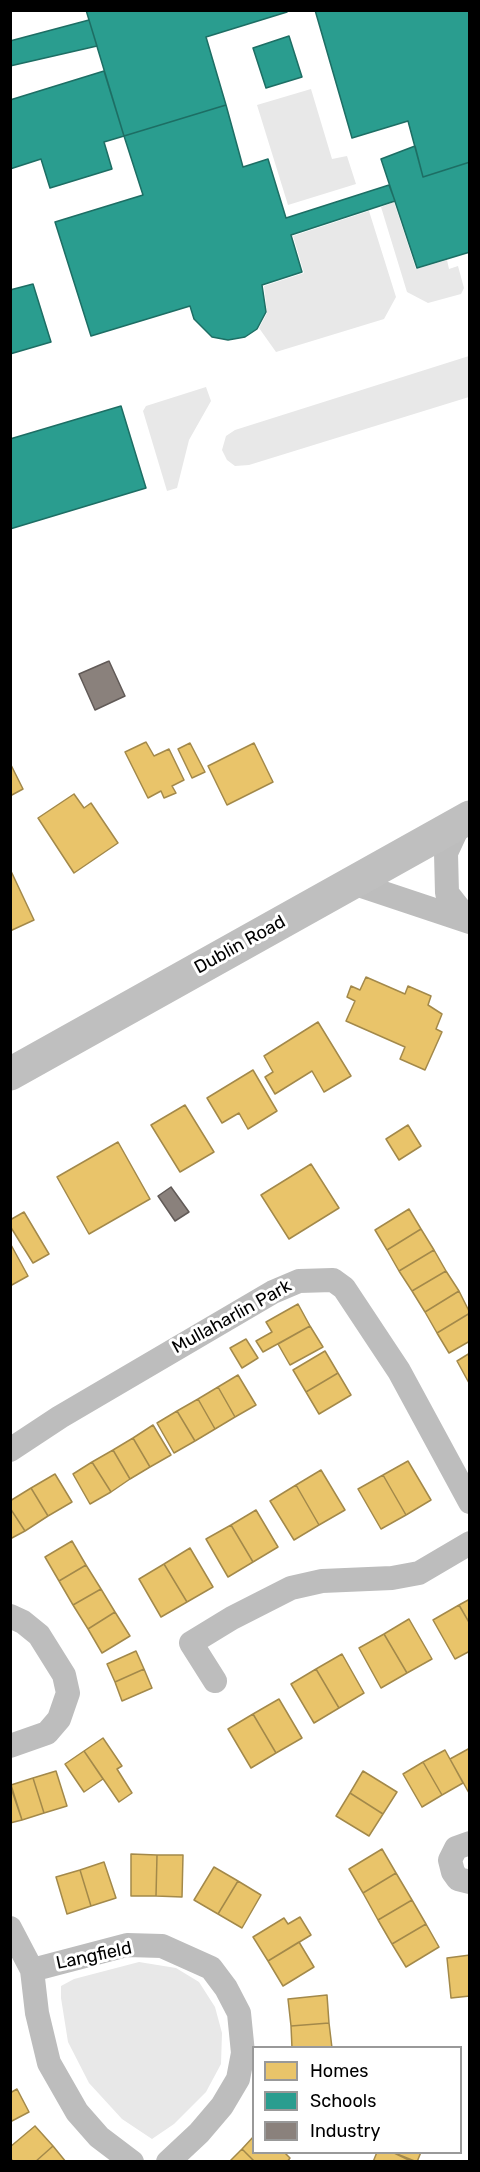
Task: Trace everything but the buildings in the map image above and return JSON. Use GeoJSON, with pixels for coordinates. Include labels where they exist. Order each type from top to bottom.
{"type":"FeatureCollection","features":[{"type":"Feature","properties":{"kind":"main road","name":"Dublin Road"},"geometry":{"type":"LineString","coordinates":[[10,1074],[464,820]]}},
{"type":"Feature","properties":{"kind":"street"},"geometry":{"type":"LineString","coordinates":[[464,820],[446,853],[447,893],[469,922]]}},
{"type":"Feature","properties":{"kind":"street"},"geometry":{"type":"LineString","coordinates":[[353,883],[469,922]]}},
{"type":"Feature","properties":{"kind":"street","name":"Mullaharlin Park"},"geometry":{"type":"LineString","coordinates":[[10,1450],[220,1321],[273,1292],[299,1281],[333,1280],[344,1288],[399,1371],[470,1502]]}},
{"type":"Feature","properties":{"kind":"street"},"geometry":{"type":"LineString","coordinates":[[214,1681],[191,1643],[232,1618],[291,1588],[322,1581],[419,1573],[444,1561],[470,1543]]}},
{"type":"Feature","properties":{"kind":"street"},"geometry":{"type":"LineString","coordinates":[[10,1616],[23,1622],[39,1635],[64,1675],[68,1693],[59,1719],[47,1733],[10,1746]]}},
{"type":"Feature","properties":{"kind":"street"},"geometry":{"type":"LineString","coordinates":[[470,1843],[456,1848],[450,1865],[458,1879],[470,1882]]}},
{"type":"Feature","properties":{"kind":"street","name":"Langfield"},"geometry":{"type":"LineString","coordinates":[[10,1928],[32,1970],[37,2013],[50,2063],[77,2112],[99,2137],[132,2162]]}},
{"type":"Feature","properties":{"kind":"street","name":"Langfield"},"geometry":{"type":"LineString","coordinates":[[32,1970],[127,1945],[162,1946],[211,1968],[226,1988],[239,2013],[243,2054],[238,2079],[222,2106],[199,2133],[168,2162]]}},
{"type":"Feature","properties":{"kind":"shaded area"},"geometry":{"type":"Polygon","coordinates":[[[311,89],[332,159],[347,156],[356,184],[288,205],[257,105],[311,89]]]}},
{"type":"Feature","properties":{"kind":"shaded area"},"geometry":{"type":"Polygon","coordinates":[[[394,202],[416,269],[447,260],[449,269],[458,266],[464,288],[461,294],[428,303],[407,292],[381,207],[394,202]]]}},
{"type":"Feature","properties":{"kind":"shaded area"},"geometry":{"type":"Polygon","coordinates":[[[369,211],[396,297],[384,319],[276,352],[259,328],[267,313],[264,286],[304,273],[293,236],[369,211]]]}},
{"type":"Feature","properties":{"kind":"shaded area"},"geometry":{"type":"Polygon","coordinates":[[[469,356],[469,397],[249,465],[235,466],[227,460],[222,450],[226,436],[235,430],[469,356]]]}},
{"type":"Feature","properties":{"kind":"shaded area"},"geometry":{"type":"Polygon","coordinates":[[[206,387],[211,401],[189,440],[177,488],[167,491],[143,411],[146,406],[206,387]]]}},
{"type":"Feature","properties":{"kind":"shaded area"},"geometry":{"type":"Polygon","coordinates":[[[139,1962],[176,1968],[199,1982],[215,2007],[222,2033],[221,2064],[206,2092],[174,2124],[152,2139],[122,2119],[89,2083],[68,2042],[61,1998],[61,1986],[74,1979],[139,1962]]]}}]}
